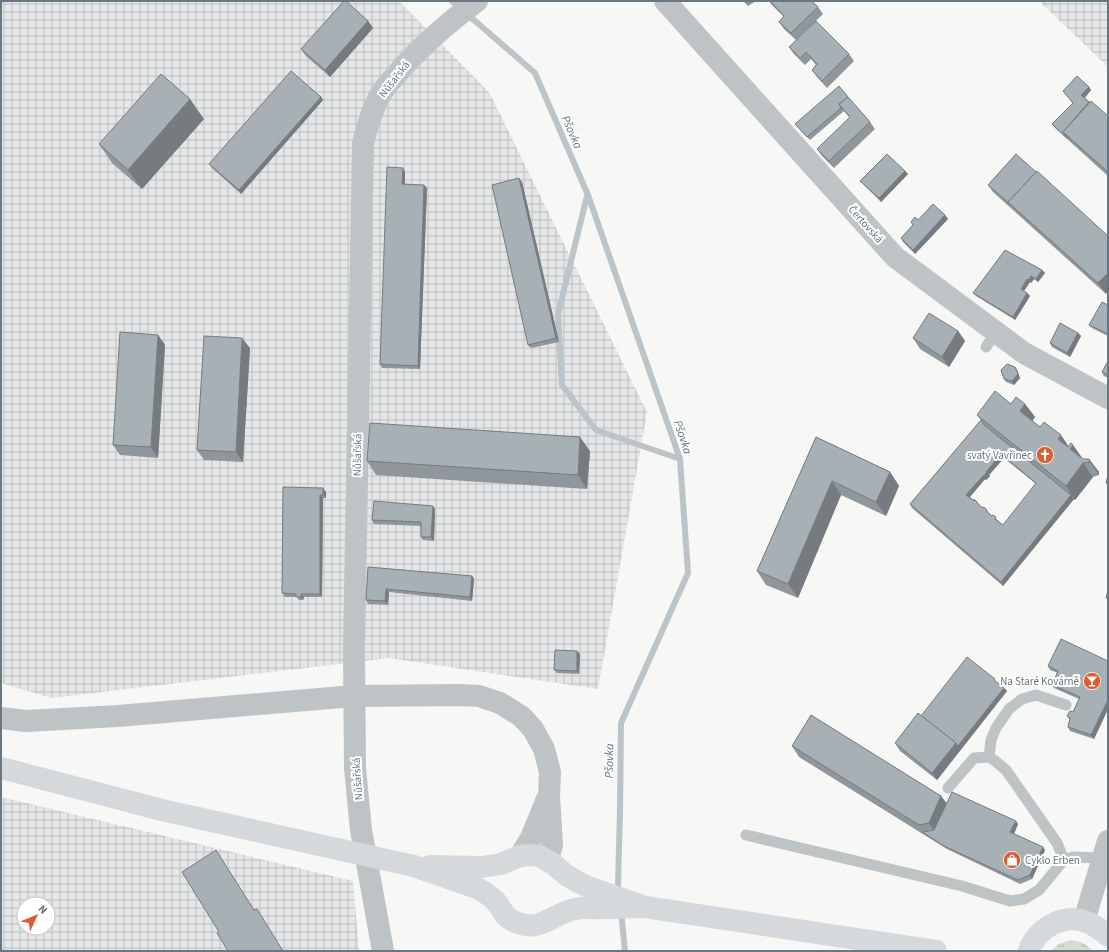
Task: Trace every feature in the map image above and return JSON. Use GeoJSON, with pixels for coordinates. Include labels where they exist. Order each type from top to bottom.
{"type":"FeatureCollection","features":[{"type":"Feature","properties":{"kind":"main road"},"geometry":{"type":"LineString","coordinates":[[1,768],[162,810],[414,866],[477,888],[497,903]]}},
{"type":"Feature","properties":{"kind":"main road"},"geometry":{"type":"LineString","coordinates":[[414,866],[482,867],[495,865],[529,855],[539,856],[552,863],[599,899],[936,951]]}},
{"type":"Feature","properties":{"kind":"main road"},"geometry":{"type":"LineString","coordinates":[[515,858],[503,867],[498,875],[494,894],[502,912],[508,918],[517,923],[526,926],[536,926],[545,923],[565,912],[599,899]]}},
{"type":"Feature","properties":{"kind":"main road"},"geometry":{"type":"LineString","coordinates":[[552,863],[561,874],[566,892],[564,902],[553,918]]}},
{"type":"Feature","properties":{"kind":"main road"},"geometry":{"type":"LineString","coordinates":[[1029,951],[1031,945],[1040,932],[1053,923],[1068,920],[1084,921],[1098,927],[1108,936]]}},
{"type":"Feature","properties":{"kind":"street","name":"Nůšařská"},"geometry":{"type":"LineString","coordinates":[[383,951],[361,830],[355,768],[354,642],[363,143],[369,118],[382,91],[401,68],[423,46],[451,21],[477,1]]}},
{"type":"Feature","properties":{"kind":"street","name":"Čertovská"},"geometry":{"type":"LineString","coordinates":[[665,1],[895,257],[991,339],[1024,353],[1108,398]]}},
{"type":"Feature","properties":{"kind":"street"},"geometry":{"type":"LineString","coordinates":[[1,718],[26,721],[118,716],[354,696],[479,696],[500,703],[521,716],[533,729],[544,749],[550,772],[549,796],[552,863]]}},
{"type":"Feature","properties":{"kind":"street"},"geometry":{"type":"LineString","coordinates":[[515,858],[531,838],[549,796]]}},
{"type":"Feature","properties":{"kind":"street"},"geometry":{"type":"LineString","coordinates":[[1084,921],[1105,850]]}},
{"type":"Feature","properties":{"kind":"lane"},"geometry":{"type":"LineString","coordinates":[[989,757],[991,740],[996,728],[1009,709],[1022,699],[1036,695],[1066,705]]}},
{"type":"Feature","properties":{"kind":"lane"},"geometry":{"type":"LineString","coordinates":[[948,788],[974,758],[989,757],[994,760],[1006,770],[1057,843],[1064,860]]}},
{"type":"Feature","properties":{"kind":"lane"},"geometry":{"type":"LineString","coordinates":[[746,835],[962,886],[1010,901],[1024,899],[1039,890],[1064,860],[1105,850]]}},
{"type":"Feature","properties":{"kind":"shaded area"},"geometry":{"type":"Polygon","coordinates":[[[1,1],[399,1],[489,92],[647,412],[598,689],[389,658],[51,698],[1,683],[1,1]]]}},
{"type":"Feature","properties":{"kind":"shaded area"},"geometry":{"type":"Polygon","coordinates":[[[1039,1],[1108,1],[1108,67],[1039,1]]]}},
{"type":"Feature","properties":{"kind":"shaded area"},"geometry":{"type":"Polygon","coordinates":[[[1,797],[353,881],[359,951],[1,951],[1,797]]]}},
{"type":"Feature","properties":{"kind":"green space"},"geometry":{"type":"Polygon","coordinates":[[[1070,940],[1082,943],[1092,951],[1051,951],[1057,945],[1070,940]]]}},
{"type":"Feature","properties":{"kind":"building"},"geometry":{"type":"Polygon","coordinates":[[[344,1],[346,1],[368,21],[325,70],[301,49],[344,1]]]}},
{"type":"Feature","properties":{"kind":"building"},"geometry":{"type":"Polygon","coordinates":[[[770,1],[812,1],[818,7],[791,33],[779,22],[784,16],[770,1]]]}},
{"type":"Feature","properties":{"kind":"building"},"geometry":{"type":"Polygon","coordinates":[[[816,21],[849,54],[822,81],[812,70],[817,64],[806,52],[800,58],[789,47],[816,21]]]}},
{"type":"Feature","properties":{"kind":"building"},"geometry":{"type":"Polygon","coordinates":[[[291,71],[321,97],[239,190],[209,164],[291,71]]]}},
{"type":"Feature","properties":{"kind":"building"},"geometry":{"type":"Polygon","coordinates":[[[161,74],[190,99],[128,170],[99,144],[161,74]]]}},
{"type":"Feature","properties":{"kind":"building"},"geometry":{"type":"Polygon","coordinates":[[[1077,76],[1089,87],[1081,95],[1089,102],[1063,132],[1068,139],[1052,124],[1073,103],[1063,91],[1077,76]]]}},
{"type":"Feature","properties":{"kind":"building"},"geometry":{"type":"Polygon","coordinates":[[[839,86],[848,97],[839,104],[841,108],[807,137],[795,124],[839,86]]]}},
{"type":"Feature","properties":{"kind":"building"},"geometry":{"type":"Polygon","coordinates":[[[848,97],[870,122],[829,161],[817,149],[850,117],[839,104],[848,97]]]}},
{"type":"Feature","properties":{"kind":"building"},"geometry":{"type":"Polygon","coordinates":[[[1091,101],[1108,116],[1108,172],[1063,132],[1091,101]]]}},
{"type":"Feature","properties":{"kind":"building"},"geometry":{"type":"Polygon","coordinates":[[[887,154],[905,171],[879,198],[860,181],[887,154]]]}},
{"type":"Feature","properties":{"kind":"building"},"geometry":{"type":"Polygon","coordinates":[[[1016,154],[1036,172],[1008,202],[1011,205],[988,185],[1016,154]]]}},
{"type":"Feature","properties":{"kind":"building"},"geometry":{"type":"Polygon","coordinates":[[[387,167],[403,168],[402,184],[424,185],[418,366],[380,364],[387,167]]]}},
{"type":"Feature","properties":{"kind":"building"},"geometry":{"type":"Polygon","coordinates":[[[1037,171],[1108,236],[1108,273],[1098,283],[1008,202],[1037,171]]]}},
{"type":"Feature","properties":{"kind":"building"},"geometry":{"type":"Polygon","coordinates":[[[519,178],[556,338],[528,345],[492,185],[519,178]]]}},
{"type":"Feature","properties":{"kind":"building"},"geometry":{"type":"Polygon","coordinates":[[[933,204],[945,215],[913,250],[901,238],[913,225],[911,222],[915,217],[918,220],[933,204]]]}},
{"type":"Feature","properties":{"kind":"building"},"geometry":{"type":"Polygon","coordinates":[[[1005,250],[1042,270],[1036,279],[1031,276],[1029,280],[1027,279],[1021,289],[1027,293],[1013,317],[973,293],[1005,250]]]}},
{"type":"Feature","properties":{"kind":"building"},"geometry":{"type":"Polygon","coordinates":[[[1102,302],[1108,305],[1108,334],[1089,325],[1102,302]]]}},
{"type":"Feature","properties":{"kind":"building"},"geometry":{"type":"Polygon","coordinates":[[[929,313],[958,331],[942,357],[913,338],[929,313]]]}},
{"type":"Feature","properties":{"kind":"building"},"geometry":{"type":"Polygon","coordinates":[[[1060,323],[1078,333],[1067,353],[1050,343],[1060,323]]]}},
{"type":"Feature","properties":{"kind":"building"},"geometry":{"type":"Polygon","coordinates":[[[120,332],[158,335],[151,447],[113,445],[120,332]]]}},
{"type":"Feature","properties":{"kind":"building"},"geometry":{"type":"Polygon","coordinates":[[[204,336],[242,338],[236,452],[197,450],[204,336]]]}},
{"type":"Feature","properties":{"kind":"building"},"geometry":{"type":"Polygon","coordinates":[[[1108,361],[1108,375],[1102,372],[1108,361]]]}},
{"type":"Feature","properties":{"kind":"building"},"geometry":{"type":"Polygon","coordinates":[[[1007,364],[1015,367],[1018,374],[1012,381],[1004,379],[1001,370],[1007,364]]]}},
{"type":"Feature","properties":{"kind":"building","name":"svatý Vavřinec"},"geometry":{"type":"Polygon","coordinates":[[[995,391],[1011,404],[1016,397],[1025,404],[1020,411],[1040,427],[1044,422],[1061,435],[1058,439],[1068,447],[1071,443],[1073,445],[1070,449],[1083,459],[1089,459],[1090,462],[1083,463],[1066,486],[977,415],[995,391]]]}},
{"type":"Feature","properties":{"kind":"building"},"geometry":{"type":"Polygon","coordinates":[[[981,420],[984,425],[1071,495],[1001,582],[910,504],[981,420]],[[1001,454],[983,477],[966,495],[974,501],[974,499],[983,508],[984,507],[987,510],[986,511],[992,516],[993,515],[996,517],[995,519],[1003,525],[1036,483],[1001,454]]]}},
{"type":"Feature","properties":{"kind":"building"},"geometry":{"type":"Polygon","coordinates":[[[370,423],[580,437],[578,475],[367,461],[370,423]]]}},
{"type":"Feature","properties":{"kind":"building"},"geometry":{"type":"Polygon","coordinates":[[[816,437],[890,472],[876,502],[832,481],[788,584],[757,571],[816,437]]]}},
{"type":"Feature","properties":{"kind":"building"},"geometry":{"type":"Polygon","coordinates":[[[283,487],[323,488],[323,495],[320,495],[320,594],[301,594],[301,597],[296,597],[296,594],[282,593],[283,487]]]}},
{"type":"Feature","properties":{"kind":"building"},"geometry":{"type":"Polygon","coordinates":[[[374,501],[433,506],[431,537],[421,537],[421,522],[372,520],[374,501]]]}},
{"type":"Feature","properties":{"kind":"building"},"geometry":{"type":"Polygon","coordinates":[[[368,567],[472,576],[470,597],[386,589],[385,601],[366,600],[368,567]]]}},
{"type":"Feature","properties":{"kind":"building"},"geometry":{"type":"Polygon","coordinates":[[[1061,639],[1108,661],[1108,700],[1091,735],[1068,727],[1070,718],[1067,716],[1070,711],[1073,712],[1080,697],[1052,685],[1058,671],[1048,666],[1061,639]]]}},
{"type":"Feature","properties":{"kind":"building"},"geometry":{"type":"Polygon","coordinates":[[[555,650],[577,651],[577,671],[554,670],[555,650]]]}},
{"type":"Feature","properties":{"kind":"building"},"geometry":{"type":"Polygon","coordinates":[[[967,657],[1004,688],[958,746],[921,716],[967,657]]]}},
{"type":"Feature","properties":{"kind":"building"},"geometry":{"type":"Polygon","coordinates":[[[918,713],[956,743],[932,773],[895,743],[918,713]]]}},
{"type":"Feature","properties":{"kind":"building"},"geometry":{"type":"Polygon","coordinates":[[[811,715],[941,796],[929,823],[919,825],[792,746],[811,715]]]}},
{"type":"Feature","properties":{"kind":"building"},"geometry":{"type":"Polygon","coordinates":[[[952,792],[1016,821],[1010,832],[1043,847],[1030,875],[1018,880],[944,846],[922,832],[934,830],[952,792]]]}},
{"type":"Feature","properties":{"kind":"building"},"geometry":{"type":"Polygon","coordinates":[[[216,850],[254,910],[257,909],[283,951],[228,951],[217,933],[219,932],[182,872],[216,850]]]}},
{"type":"Feature","properties":{"kind":"waterway","name":"Pšovka"},"geometry":{"type":"LineString","coordinates":[[452,1],[535,73],[588,195],[680,459],[688,573],[621,723],[619,894]]}},
{"type":"Feature","properties":{"kind":"waterway"},"geometry":{"type":"LineString","coordinates":[[587,196],[558,314],[562,385],[596,430],[680,459]]}},
{"type":"Feature","properties":{"kind":"waterway","name":"Pšovka"},"geometry":{"type":"LineString","coordinates":[[621,911],[625,951]]}},
{"type":"Feature","properties":{"kind":"place","name":"svatý Vavřinec"},"geometry":{"type":"Point","coordinates":[1045,455]}},
{"type":"Feature","properties":{"kind":"place","name":"Na Staré Kovárně"},"geometry":{"type":"Point","coordinates":[1092,681]}},
{"type":"Feature","properties":{"kind":"place","name":"Cyklo Erben"},"geometry":{"type":"Point","coordinates":[1012,860]}}]}
